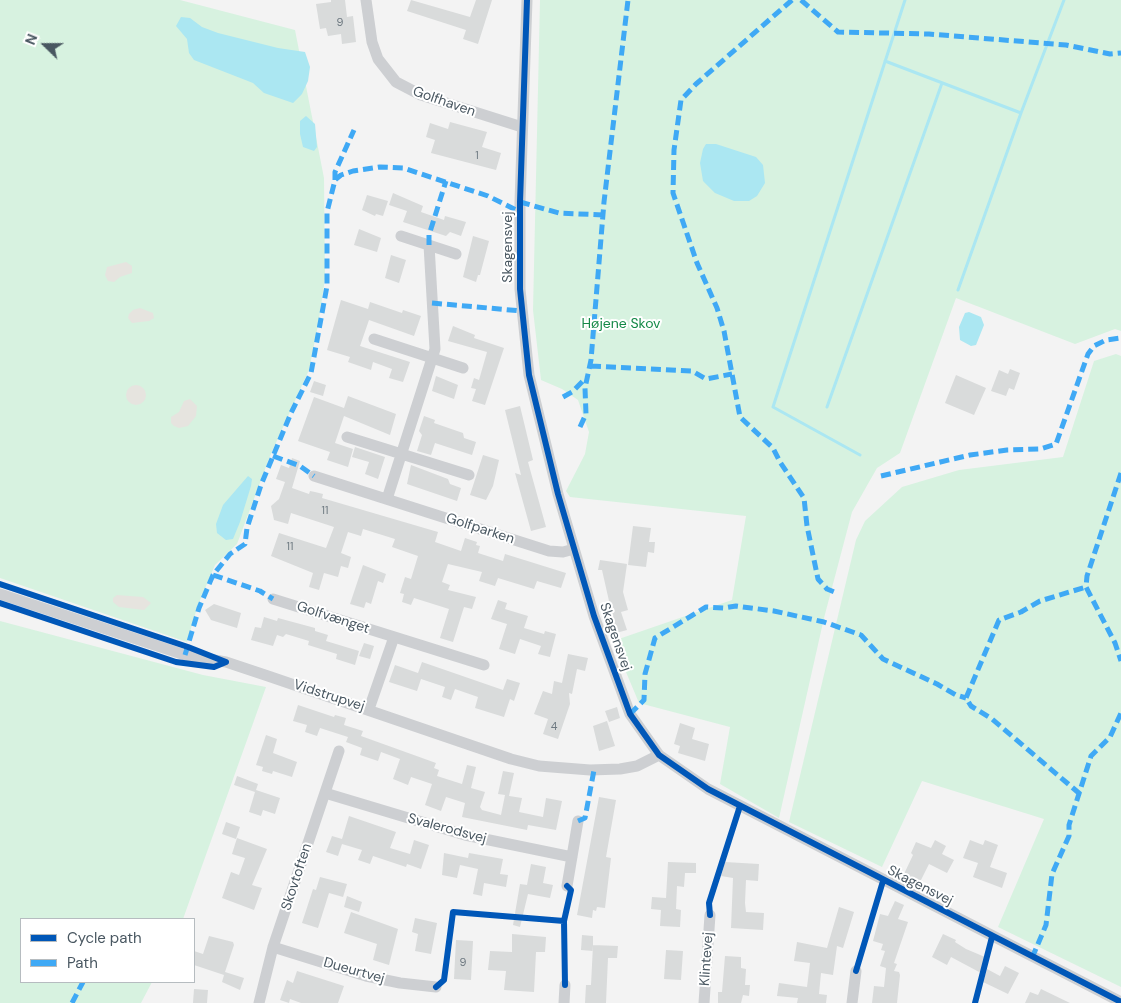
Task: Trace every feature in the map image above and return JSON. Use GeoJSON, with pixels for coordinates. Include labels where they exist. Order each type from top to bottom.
{"type":"FeatureCollection","features":[{"type":"Feature","properties":{"kind":"street","name":"Golfhaven"},"geometry":{"type":"LineString","coordinates":[[366,0],[372,42],[378,59],[396,82],[421,95],[522,127]]}},
{"type":"Feature","properties":{"kind":"street","name":"Skagensvej"},"geometry":{"type":"LineString","coordinates":[[527,0],[522,127],[520,289],[529,375],[574,549],[603,646],[630,714],[659,755],[708,789],[1121,1002]]}},
{"type":"Feature","properties":{"kind":"street"},"geometry":{"type":"LineString","coordinates":[[401,236],[456,254]]}},
{"type":"Feature","properties":{"kind":"street"},"geometry":{"type":"LineString","coordinates":[[387,500],[435,349],[429,245]]}},
{"type":"Feature","properties":{"kind":"street"},"geometry":{"type":"LineString","coordinates":[[374,339],[463,368]]}},
{"type":"Feature","properties":{"kind":"street"},"geometry":{"type":"LineString","coordinates":[[347,437],[469,475]]}},
{"type":"Feature","properties":{"kind":"street","name":"Golfparken"},"geometry":{"type":"LineString","coordinates":[[314,476],[549,551],[562,552],[574,549]]}},
{"type":"Feature","properties":{"kind":"street","name":"Vidstrupvej"},"geometry":{"type":"LineString","coordinates":[[0,594],[185,655],[226,662],[539,766],[590,770],[620,769],[637,766],[659,755]]}},
{"type":"Feature","properties":{"kind":"street","name":"Golfvænget"},"geometry":{"type":"LineString","coordinates":[[273,599],[484,665]]}},
{"type":"Feature","properties":{"kind":"street"},"geometry":{"type":"LineString","coordinates":[[369,709],[394,637]]}},
{"type":"Feature","properties":{"kind":"street","name":"Skovtoften"},"geometry":{"type":"LineString","coordinates":[[259,1003],[274,947],[339,751]]}},
{"type":"Feature","properties":{"kind":"street","name":"Svalerodsvej"},"geometry":{"type":"LineString","coordinates":[[325,793],[465,836],[572,856]]}},
{"type":"Feature","properties":{"kind":"street"},"geometry":{"type":"LineString","coordinates":[[567,886],[578,821]]}},
{"type":"Feature","properties":{"kind":"street","name":"Klintevej"},"geometry":{"type":"LineString","coordinates":[[704,1003],[710,915]]}},
{"type":"Feature","properties":{"kind":"street","name":"Dueurtvej"},"geometry":{"type":"LineString","coordinates":[[274,947],[366,976],[400,983],[436,987]]}},
{"type":"Feature","properties":{"kind":"street"},"geometry":{"type":"LineString","coordinates":[[852,1003],[856,971]]}},
{"type":"Feature","properties":{"kind":"street"},"geometry":{"type":"LineString","coordinates":[[564,1003],[565,985]]}},
{"type":"Feature","properties":{"kind":"green space"},"geometry":{"type":"Polygon","coordinates":[[[0,0],[180,0],[295,30],[324,178],[325,279],[318,325],[309,370],[270,456],[237,544],[215,565],[198,605],[187,642],[0,578],[0,0]]]}},
{"type":"Feature","properties":{"kind":"green space","name":"Højene Skov"},"geometry":{"type":"Polygon","coordinates":[[[540,0],[1121,0],[1121,331],[1115,329],[1075,344],[956,298],[900,453],[877,468],[852,512],[824,618],[779,818],[720,784],[730,727],[639,703],[613,641],[732,600],[746,516],[570,497],[566,491],[585,454],[589,432],[578,400],[562,389],[541,380],[533,310],[540,0]]]}},
{"type":"Feature","properties":{"kind":"green space"},"geometry":{"type":"Polygon","coordinates":[[[1116,354],[1121,356],[1121,987],[998,927],[1044,819],[922,781],[882,867],[789,822],[856,540],[865,521],[902,487],[959,470],[1063,457],[1094,361],[1116,354]]]}},
{"type":"Feature","properties":{"kind":"green space"},"geometry":{"type":"Polygon","coordinates":[[[0,621],[203,675],[266,687],[183,918],[20,918],[20,983],[151,983],[141,1003],[0,1003],[0,621]]]}},
{"type":"Feature","properties":{"kind":"sand"},"geometry":{"type":"Polygon","coordinates":[[[126,262],[132,266],[132,273],[120,277],[114,282],[108,281],[105,275],[107,267],[126,262]]]}},
{"type":"Feature","properties":{"kind":"sand"},"geometry":{"type":"Polygon","coordinates":[[[140,308],[153,313],[154,318],[149,321],[132,323],[128,318],[129,314],[133,310],[140,308]]]}},
{"type":"Feature","properties":{"kind":"sand"},"geometry":{"type":"Polygon","coordinates":[[[132,385],[140,385],[146,391],[146,399],[140,405],[132,405],[126,399],[126,391],[132,385]]]}},
{"type":"Feature","properties":{"kind":"sand"},"geometry":{"type":"Polygon","coordinates":[[[190,399],[197,406],[196,416],[188,426],[179,428],[174,426],[171,423],[171,417],[179,412],[184,401],[190,399]]]}},
{"type":"Feature","properties":{"kind":"sand"},"geometry":{"type":"Polygon","coordinates":[[[117,595],[143,597],[151,603],[144,610],[119,607],[113,602],[113,598],[117,595]]]}},
{"type":"Feature","properties":{"kind":"water"},"geometry":{"type":"Polygon","coordinates":[[[181,17],[190,18],[202,27],[218,33],[278,48],[305,52],[310,67],[308,81],[302,94],[293,103],[264,93],[253,83],[194,60],[189,53],[187,39],[176,26],[181,17]]]}},
{"type":"Feature","properties":{"kind":"water"},"geometry":{"type":"Polygon","coordinates":[[[306,116],[315,124],[317,147],[314,151],[303,147],[300,134],[300,121],[306,116]]]}},
{"type":"Feature","properties":{"kind":"water"},"geometry":{"type":"Polygon","coordinates":[[[706,144],[716,144],[756,157],[763,165],[765,183],[757,196],[749,201],[734,201],[715,193],[703,181],[700,163],[706,144]]]}},
{"type":"Feature","properties":{"kind":"water"},"geometry":{"type":"Polygon","coordinates":[[[969,312],[981,317],[984,325],[976,345],[971,346],[960,340],[959,327],[965,313],[969,312]]]}},
{"type":"Feature","properties":{"kind":"water"},"geometry":{"type":"Polygon","coordinates":[[[248,476],[252,479],[251,486],[240,522],[233,539],[226,540],[217,533],[216,524],[223,505],[248,476]]]}},
{"type":"Feature","properties":{"kind":"building"},"geometry":{"type":"Polygon","coordinates":[[[331,0],[345,0],[347,17],[353,16],[356,42],[342,44],[341,34],[328,36],[326,28],[320,29],[316,4],[331,2],[331,0]]]}},
{"type":"Feature","properties":{"kind":"building"},"geometry":{"type":"Polygon","coordinates":[[[411,0],[470,17],[476,0],[492,0],[478,44],[463,39],[466,30],[407,11],[411,0]]]}},
{"type":"Feature","properties":{"kind":"building"},"geometry":{"type":"Polygon","coordinates":[[[450,122],[487,132],[482,147],[501,153],[496,170],[431,153],[435,140],[426,137],[430,123],[448,129],[450,122]]]}},
{"type":"Feature","properties":{"kind":"building"},"geometry":{"type":"Polygon","coordinates":[[[393,193],[423,206],[421,212],[444,220],[445,216],[466,222],[461,236],[450,232],[446,236],[403,222],[407,211],[389,205],[393,193]]]}},
{"type":"Feature","properties":{"kind":"building"},"geometry":{"type":"Polygon","coordinates":[[[367,195],[388,201],[383,216],[376,214],[375,216],[362,210],[367,195]]]}},
{"type":"Feature","properties":{"kind":"building"},"geometry":{"type":"Polygon","coordinates":[[[359,229],[381,238],[377,252],[354,245],[359,229]]]}},
{"type":"Feature","properties":{"kind":"building"},"geometry":{"type":"Polygon","coordinates":[[[473,236],[489,241],[480,275],[478,275],[476,282],[463,277],[473,236]]]}},
{"type":"Feature","properties":{"kind":"building"},"geometry":{"type":"Polygon","coordinates":[[[391,255],[406,260],[399,283],[385,278],[391,255]]]}},
{"type":"Feature","properties":{"kind":"building"},"geometry":{"type":"Polygon","coordinates":[[[341,300],[368,309],[370,302],[402,313],[403,310],[421,316],[414,336],[369,320],[360,346],[410,362],[403,382],[389,378],[392,369],[373,362],[371,370],[348,362],[350,357],[327,350],[341,300]]]}},
{"type":"Feature","properties":{"kind":"building"},"geometry":{"type":"Polygon","coordinates":[[[453,326],[475,335],[474,338],[504,348],[485,405],[472,401],[476,389],[471,388],[474,378],[479,380],[487,352],[448,341],[453,326]]]}},
{"type":"Feature","properties":{"kind":"building"},"geometry":{"type":"Polygon","coordinates":[[[1010,369],[1020,373],[1014,390],[1009,388],[1006,396],[991,391],[999,370],[1008,374],[1010,369]]]}},
{"type":"Feature","properties":{"kind":"building"},"geometry":{"type":"Polygon","coordinates":[[[956,375],[986,388],[974,415],[945,403],[956,375]]]}},
{"type":"Feature","properties":{"kind":"building"},"geometry":{"type":"Polygon","coordinates":[[[436,376],[458,385],[454,399],[432,391],[436,376]]]}},
{"type":"Feature","properties":{"kind":"building"},"geometry":{"type":"Polygon","coordinates":[[[314,381],[326,385],[323,396],[310,392],[314,381]]]}},
{"type":"Feature","properties":{"kind":"building"},"geometry":{"type":"Polygon","coordinates":[[[348,396],[396,414],[390,435],[344,416],[335,443],[353,449],[348,467],[327,460],[330,452],[298,441],[314,397],[344,408],[348,396]]]}},
{"type":"Feature","properties":{"kind":"building"},"geometry":{"type":"Polygon","coordinates":[[[520,406],[533,460],[528,462],[546,527],[531,531],[515,473],[521,475],[505,410],[520,406]]]}},
{"type":"Feature","properties":{"kind":"building"},"geometry":{"type":"Polygon","coordinates":[[[424,416],[435,420],[434,423],[463,433],[464,438],[476,442],[472,455],[435,443],[431,455],[417,451],[422,435],[419,431],[424,416]]]}},
{"type":"Feature","properties":{"kind":"building"},"geometry":{"type":"Polygon","coordinates":[[[355,447],[385,457],[378,479],[365,474],[369,462],[352,457],[355,447]]]}},
{"type":"Feature","properties":{"kind":"building"},"geometry":{"type":"Polygon","coordinates":[[[483,455],[499,460],[493,486],[486,500],[470,495],[483,455]]]}},
{"type":"Feature","properties":{"kind":"building"},"geometry":{"type":"Polygon","coordinates":[[[292,458],[300,461],[292,488],[309,494],[310,491],[323,494],[322,498],[438,532],[435,542],[461,551],[465,538],[477,542],[476,545],[480,546],[478,553],[503,561],[505,554],[566,573],[561,588],[537,581],[534,589],[498,578],[495,586],[479,581],[482,572],[448,564],[442,582],[450,585],[448,590],[476,597],[472,609],[464,607],[453,642],[440,638],[449,609],[414,598],[411,605],[402,602],[404,594],[400,593],[405,577],[411,579],[418,556],[392,547],[395,539],[363,529],[361,536],[348,532],[341,553],[351,557],[348,568],[341,566],[338,577],[324,573],[319,590],[309,587],[313,573],[271,556],[279,533],[326,548],[334,527],[291,513],[288,524],[274,520],[271,506],[279,499],[285,482],[276,479],[281,465],[289,468],[292,458]]]}},
{"type":"Feature","properties":{"kind":"building"},"geometry":{"type":"Polygon","coordinates":[[[411,465],[448,479],[450,484],[461,488],[457,501],[407,484],[411,465]]]}},
{"type":"Feature","properties":{"kind":"building"},"geometry":{"type":"Polygon","coordinates":[[[633,526],[651,528],[649,542],[655,542],[654,553],[648,552],[646,567],[628,565],[633,526]]]}},
{"type":"Feature","properties":{"kind":"building"},"geometry":{"type":"Polygon","coordinates":[[[600,560],[627,564],[623,592],[628,610],[621,612],[627,630],[616,633],[606,602],[609,601],[602,570],[598,570],[600,560]]]}},
{"type":"Feature","properties":{"kind":"building"},"geometry":{"type":"Polygon","coordinates":[[[363,565],[386,574],[383,583],[378,581],[371,604],[366,602],[364,608],[350,604],[363,565]]]}},
{"type":"Feature","properties":{"kind":"building"},"geometry":{"type":"Polygon","coordinates":[[[498,600],[507,603],[505,609],[528,616],[524,628],[544,634],[545,631],[556,634],[550,657],[538,654],[541,646],[520,639],[515,654],[499,649],[507,624],[491,619],[498,600]]]}},
{"type":"Feature","properties":{"kind":"building"},"geometry":{"type":"Polygon","coordinates":[[[214,604],[241,613],[237,628],[211,620],[205,610],[214,604]]]}},
{"type":"Feature","properties":{"kind":"building"},"geometry":{"type":"Polygon","coordinates":[[[264,617],[277,621],[278,618],[315,628],[315,631],[328,635],[326,641],[359,651],[355,665],[336,659],[337,654],[308,645],[309,641],[286,634],[283,637],[277,635],[273,646],[251,640],[255,627],[261,628],[264,617]]]}},
{"type":"Feature","properties":{"kind":"building"},"geometry":{"type":"Polygon","coordinates":[[[364,643],[374,646],[370,659],[359,656],[364,643]]]}},
{"type":"Feature","properties":{"kind":"building"},"geometry":{"type":"Polygon","coordinates":[[[568,654],[588,658],[585,671],[577,669],[572,694],[569,693],[570,704],[558,739],[543,734],[548,719],[534,714],[543,691],[552,694],[554,681],[562,683],[568,654]]]}},
{"type":"Feature","properties":{"kind":"building"},"geometry":{"type":"Polygon","coordinates":[[[422,662],[503,690],[507,679],[520,683],[514,701],[510,699],[504,717],[475,708],[478,697],[455,689],[451,700],[442,697],[445,687],[421,679],[417,691],[389,682],[395,665],[418,673],[422,662]]]}},
{"type":"Feature","properties":{"kind":"building"},"geometry":{"type":"Polygon","coordinates":[[[298,705],[334,717],[335,715],[346,718],[344,725],[363,731],[361,736],[436,763],[434,768],[439,770],[437,776],[462,784],[467,765],[476,767],[471,788],[485,792],[480,807],[482,810],[501,815],[505,795],[498,794],[503,771],[514,773],[509,796],[522,798],[519,812],[543,817],[546,798],[562,801],[556,830],[528,825],[527,830],[462,817],[465,803],[446,797],[441,811],[425,805],[432,784],[411,777],[408,785],[393,779],[400,759],[381,752],[378,761],[360,755],[362,748],[346,742],[348,737],[320,728],[317,736],[305,732],[307,725],[293,721],[298,705]]]}},
{"type":"Feature","properties":{"kind":"building"},"geometry":{"type":"Polygon","coordinates":[[[617,707],[620,718],[609,722],[605,711],[617,707]]]}},
{"type":"Feature","properties":{"kind":"building"},"geometry":{"type":"Polygon","coordinates":[[[607,721],[615,746],[599,751],[593,726],[607,721]]]}},
{"type":"Feature","properties":{"kind":"building"},"geometry":{"type":"Polygon","coordinates":[[[680,723],[695,728],[692,739],[709,744],[705,761],[678,753],[680,746],[674,744],[680,723]]]}},
{"type":"Feature","properties":{"kind":"building"},"geometry":{"type":"Polygon","coordinates":[[[266,735],[277,739],[273,753],[297,762],[292,777],[273,771],[272,774],[262,771],[263,767],[256,765],[266,735]]]}},
{"type":"Feature","properties":{"kind":"building"},"geometry":{"type":"Polygon","coordinates":[[[237,776],[258,784],[256,790],[280,798],[275,814],[263,810],[261,816],[249,812],[255,792],[234,785],[237,776]]]}},
{"type":"Feature","properties":{"kind":"building"},"geometry":{"type":"Polygon","coordinates":[[[599,797],[616,800],[606,857],[611,858],[605,908],[597,907],[596,911],[593,910],[592,918],[577,915],[599,797]]]}},
{"type":"Feature","properties":{"kind":"building"},"geometry":{"type":"Polygon","coordinates":[[[349,816],[396,832],[390,848],[410,854],[414,840],[429,845],[421,869],[407,864],[406,867],[373,856],[370,864],[358,860],[362,850],[342,844],[338,856],[326,852],[332,836],[342,839],[349,816]]]}},
{"type":"Feature","properties":{"kind":"building"},"geometry":{"type":"Polygon","coordinates":[[[226,822],[240,827],[236,839],[222,834],[226,822]]]}},
{"type":"Feature","properties":{"kind":"building"},"geometry":{"type":"Polygon","coordinates":[[[237,838],[267,849],[252,885],[262,888],[254,910],[222,898],[231,872],[239,875],[245,858],[232,854],[237,838]]]}},
{"type":"Feature","properties":{"kind":"building"},"geometry":{"type":"Polygon","coordinates":[[[935,840],[946,846],[942,854],[954,860],[947,873],[929,864],[920,882],[904,874],[913,855],[911,853],[916,842],[931,848],[935,840]]]}},
{"type":"Feature","properties":{"kind":"building"},"geometry":{"type":"Polygon","coordinates":[[[970,840],[983,845],[985,840],[998,845],[990,867],[1007,873],[1002,888],[973,877],[978,863],[963,858],[970,840]]]}},
{"type":"Feature","properties":{"kind":"building"},"geometry":{"type":"Polygon","coordinates":[[[444,853],[468,858],[469,853],[503,859],[500,874],[508,875],[506,887],[484,883],[482,896],[473,894],[478,869],[460,865],[457,878],[442,875],[444,853]]]}},
{"type":"Feature","properties":{"kind":"building"},"geometry":{"type":"Polygon","coordinates":[[[668,862],[696,863],[696,873],[685,873],[684,887],[677,886],[676,909],[681,910],[680,927],[660,926],[661,910],[651,909],[652,897],[666,898],[668,862]]]}},
{"type":"Feature","properties":{"kind":"building"},"geometry":{"type":"Polygon","coordinates":[[[725,862],[759,864],[758,881],[746,880],[745,903],[746,912],[764,913],[763,930],[731,928],[733,878],[721,876],[725,862]]]}},
{"type":"Feature","properties":{"kind":"building"},"geometry":{"type":"Polygon","coordinates":[[[531,864],[546,867],[543,883],[553,885],[550,898],[528,894],[520,927],[513,925],[520,884],[527,885],[531,864]]]}},
{"type":"Feature","properties":{"kind":"building"},"geometry":{"type":"Polygon","coordinates":[[[320,877],[347,884],[343,897],[329,893],[318,928],[302,923],[313,889],[316,890],[320,877]]]}},
{"type":"Feature","properties":{"kind":"building"},"geometry":{"type":"Polygon","coordinates":[[[347,896],[362,902],[359,912],[344,907],[347,896]]]}},
{"type":"Feature","properties":{"kind":"building"},"geometry":{"type":"Polygon","coordinates":[[[895,901],[904,905],[898,919],[908,922],[894,963],[897,964],[894,971],[899,972],[900,975],[897,1003],[872,1003],[874,986],[884,987],[886,968],[880,966],[885,951],[881,950],[883,944],[873,941],[880,914],[888,916],[895,901]]]}},
{"type":"Feature","properties":{"kind":"building"},"geometry":{"type":"Polygon","coordinates":[[[839,907],[854,912],[843,948],[837,946],[833,975],[821,973],[819,994],[827,995],[826,1003],[797,1003],[798,998],[777,996],[779,983],[807,987],[810,963],[794,961],[797,942],[827,948],[839,907]]]}},
{"type":"Feature","properties":{"kind":"building"},"geometry":{"type":"Polygon","coordinates":[[[351,912],[398,929],[389,965],[373,960],[377,944],[344,933],[351,912]]]}},
{"type":"Feature","properties":{"kind":"building"},"geometry":{"type":"Polygon","coordinates":[[[415,918],[437,923],[431,954],[415,951],[418,934],[412,932],[415,918]]]}},
{"type":"Feature","properties":{"kind":"building"},"geometry":{"type":"Polygon","coordinates":[[[512,934],[546,937],[545,952],[536,952],[534,992],[504,990],[506,971],[488,970],[490,951],[512,952],[512,934]]]}},
{"type":"Feature","properties":{"kind":"building"},"geometry":{"type":"Polygon","coordinates":[[[943,934],[956,940],[955,942],[966,949],[985,957],[981,973],[951,957],[947,965],[932,957],[943,934]]]}},
{"type":"Feature","properties":{"kind":"building"},"geometry":{"type":"Polygon","coordinates":[[[582,935],[593,936],[593,951],[581,950],[582,935]]]}},
{"type":"Feature","properties":{"kind":"building"},"geometry":{"type":"Polygon","coordinates":[[[209,936],[233,942],[234,945],[225,972],[244,978],[240,990],[222,982],[224,975],[195,965],[195,951],[203,954],[209,936]]]}},
{"type":"Feature","properties":{"kind":"building"},"geometry":{"type":"Polygon","coordinates":[[[456,940],[473,941],[471,980],[454,979],[456,940]]]}},
{"type":"Feature","properties":{"kind":"building"},"geometry":{"type":"Polygon","coordinates":[[[593,945],[618,946],[617,958],[608,958],[606,1003],[585,1003],[586,985],[591,985],[593,945]]]}},
{"type":"Feature","properties":{"kind":"building"},"geometry":{"type":"Polygon","coordinates":[[[666,950],[683,951],[681,980],[664,979],[666,950]]]}},
{"type":"Feature","properties":{"kind":"building"},"geometry":{"type":"Polygon","coordinates":[[[725,956],[741,957],[741,968],[746,969],[745,985],[750,985],[749,996],[743,995],[741,1003],[718,1003],[718,992],[722,992],[725,956]]]}},
{"type":"Feature","properties":{"kind":"building"},"geometry":{"type":"Polygon","coordinates":[[[1005,966],[1019,973],[1008,994],[983,982],[987,969],[1000,976],[1005,966]]]}},
{"type":"Feature","properties":{"kind":"building"},"geometry":{"type":"Polygon","coordinates":[[[297,971],[344,986],[338,1003],[301,1003],[290,999],[289,1003],[280,1000],[287,980],[293,983],[297,971]]]}},
{"type":"Feature","properties":{"kind":"building"},"geometry":{"type":"Polygon","coordinates":[[[194,989],[208,990],[207,1003],[193,1003],[194,989]]]}},
{"type":"Feature","properties":{"kind":"building"},"geometry":{"type":"Polygon","coordinates":[[[1041,989],[1070,1003],[1025,1003],[1030,992],[1038,995],[1041,989]]]}},
{"type":"Feature","properties":{"kind":"waterway"},"geometry":{"type":"LineString","coordinates":[[860,455],[773,407],[905,0]]}},
{"type":"Feature","properties":{"kind":"waterway"},"geometry":{"type":"LineString","coordinates":[[885,61],[1021,113],[1064,0]]}},
{"type":"Feature","properties":{"kind":"waterway"},"geometry":{"type":"LineString","coordinates":[[827,407],[942,83]]}},
{"type":"Feature","properties":{"kind":"waterway"},"geometry":{"type":"LineString","coordinates":[[958,290],[1021,113]]}},
{"type":"Feature","properties":{"kind":"marked path"},"geometry":{"type":"LineString","coordinates":[[580,427],[586,414],[585,388],[591,360],[604,202],[628,0]]}},
{"type":"Feature","properties":{"kind":"marked path"},"geometry":{"type":"LineString","coordinates":[[792,0],[696,84],[681,100],[674,150],[673,193],[697,263],[717,308],[724,331],[740,417],[773,448],[804,498],[807,526],[818,579],[827,589],[837,593]]}},
{"type":"Feature","properties":{"kind":"marked path"},"geometry":{"type":"LineString","coordinates":[[801,0],[838,32],[929,34],[1066,45],[1110,54],[1121,53]]}},
{"type":"Feature","properties":{"kind":"marked path"},"geometry":{"type":"LineString","coordinates":[[335,180],[335,172],[354,130]]}},
{"type":"Feature","properties":{"kind":"marked path"},"geometry":{"type":"LineString","coordinates":[[185,655],[199,608],[213,575],[230,554],[245,544],[247,528],[261,485],[291,413],[311,373],[327,286],[327,212],[335,180],[341,175],[353,171],[380,167],[403,168],[488,196],[520,212]]}},
{"type":"Feature","properties":{"kind":"marked path"},"geometry":{"type":"LineString","coordinates":[[429,245],[429,235],[446,181]]}},
{"type":"Feature","properties":{"kind":"marked path"},"geometry":{"type":"LineString","coordinates":[[520,202],[559,213],[603,215]]}},
{"type":"Feature","properties":{"kind":"marked path"},"geometry":{"type":"LineString","coordinates":[[432,303],[522,311]]}},
{"type":"Feature","properties":{"kind":"marked path"},"geometry":{"type":"LineString","coordinates":[[881,476],[970,455],[1007,450],[1040,449],[1056,444],[1088,354],[1094,346],[1106,340],[1121,338]]}},
{"type":"Feature","properties":{"kind":"marked path"},"geometry":{"type":"LineString","coordinates":[[591,366],[692,371],[706,379],[732,374]]}},
{"type":"Feature","properties":{"kind":"marked path"},"geometry":{"type":"LineString","coordinates":[[563,397],[572,392],[586,378]]}},
{"type":"Feature","properties":{"kind":"marked path"},"geometry":{"type":"LineString","coordinates":[[273,456],[300,466],[314,476]]}},
{"type":"Feature","properties":{"kind":"marked path"},"geometry":{"type":"LineString","coordinates":[[1121,473],[1087,576],[1086,587],[1115,643],[1121,661]]}},
{"type":"Feature","properties":{"kind":"marked path"},"geometry":{"type":"LineString","coordinates":[[213,575],[260,591],[273,599]]}},
{"type":"Feature","properties":{"kind":"marked path"},"geometry":{"type":"LineString","coordinates":[[1080,794],[992,719],[971,706],[966,698],[999,620],[1021,612],[1040,601],[1086,587]]}},
{"type":"Feature","properties":{"kind":"marked path"},"geometry":{"type":"LineString","coordinates":[[630,714],[644,700],[645,674],[655,638],[706,607],[724,608],[736,606],[774,611],[824,622],[861,635],[883,659],[956,695],[966,698]]}},
{"type":"Feature","properties":{"kind":"marked path"},"geometry":{"type":"LineString","coordinates":[[1032,958],[1046,925],[1052,874],[1069,836],[1069,825],[1091,756],[1110,737],[1121,713]]}},
{"type":"Feature","properties":{"kind":"marked path"},"geometry":{"type":"LineString","coordinates":[[578,821],[585,818],[594,770]]}},
{"type":"Feature","properties":{"kind":"marked path"},"geometry":{"type":"LineString","coordinates":[[72,1003],[82,983]]}},
{"type":"Feature","properties":{"kind":"cycle path"},"geometry":{"type":"LineString","coordinates":[[527,0],[520,202],[520,289],[529,375],[558,494],[594,616],[630,714],[659,755],[708,789],[1121,1002]]}},
{"type":"Feature","properties":{"kind":"cycle path"},"geometry":{"type":"LineString","coordinates":[[0,584],[188,647],[226,662]]}},
{"type":"Feature","properties":{"kind":"cycle path"},"geometry":{"type":"LineString","coordinates":[[0,603],[176,662],[214,667],[226,662]]}},
{"type":"Feature","properties":{"kind":"cycle path"},"geometry":{"type":"LineString","coordinates":[[710,915],[709,903],[740,806]]}},
{"type":"Feature","properties":{"kind":"cycle path"},"geometry":{"type":"LineString","coordinates":[[856,971],[883,881]]}},
{"type":"Feature","properties":{"kind":"cycle path"},"geometry":{"type":"LineString","coordinates":[[565,985],[564,921],[571,890],[567,886]]}},
{"type":"Feature","properties":{"kind":"cycle path"},"geometry":{"type":"LineString","coordinates":[[436,987],[444,980],[453,912],[564,921]]}},
{"type":"Feature","properties":{"kind":"cycle path"},"geometry":{"type":"LineString","coordinates":[[975,1003],[992,937]]}}]}
